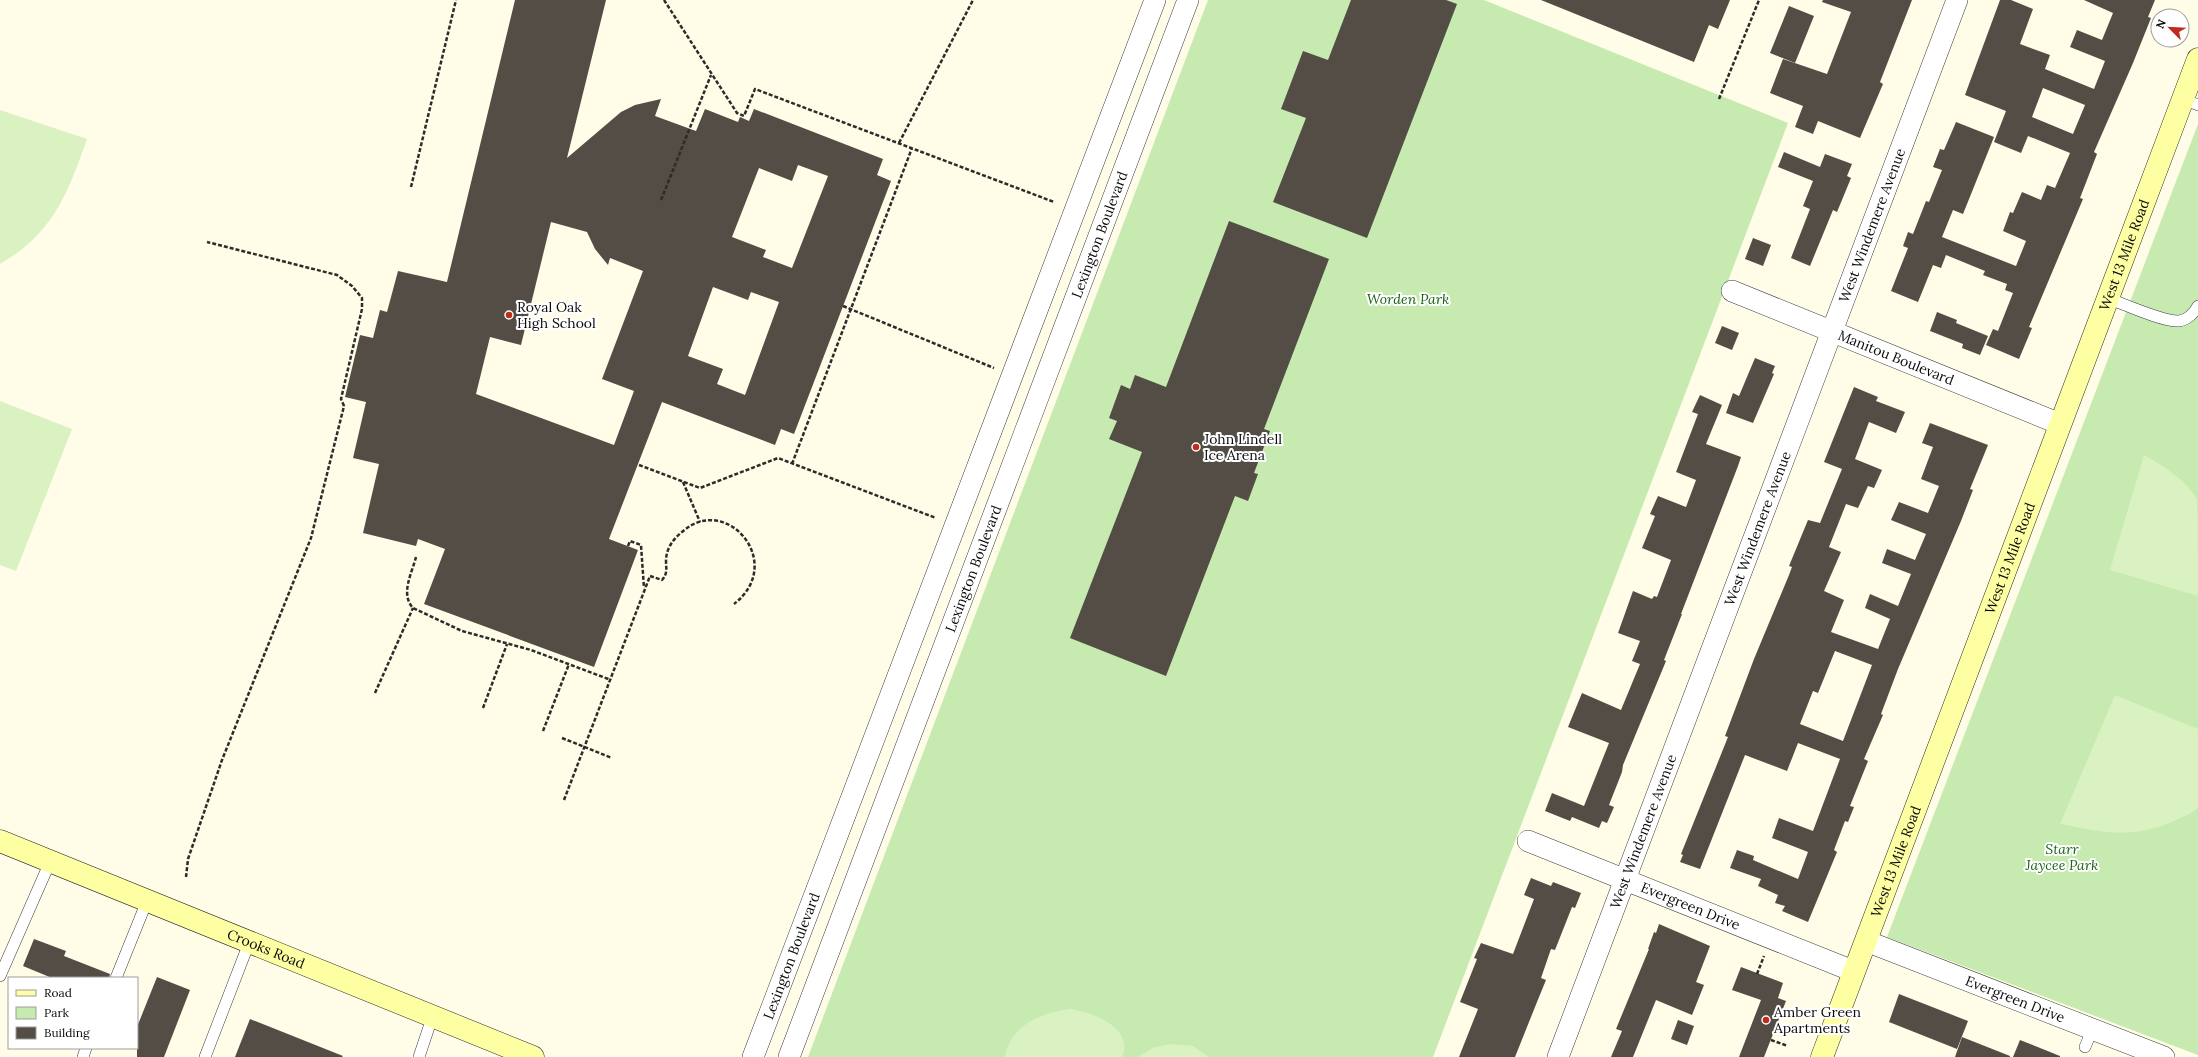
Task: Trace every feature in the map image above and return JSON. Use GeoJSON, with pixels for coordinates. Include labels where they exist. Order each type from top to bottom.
{"type":"FeatureCollection","features":[{"type":"Feature","properties":{"kind":"main road","name":"West 13 Mile Road"},"geometry":{"type":"LineString","coordinates":[[1822,1057],[1853,971],[1866,941],[2107,298],[2190,102],[2198,60]]}},
{"type":"Feature","properties":{"kind":"main road","name":"Crooks Road"},"geometry":{"type":"LineString","coordinates":[[0,841],[249,943],[433,1016],[528,1056]]}},
{"type":"Feature","properties":{"kind":"street","name":"Lexington Boulevard"},"geometry":{"type":"LineString","coordinates":[[1155,0],[756,1050],[773,1050],[789,1055],[1188,0]]}},
{"type":"Feature","properties":{"kind":"street","name":"West Windemere Avenue"},"geometry":{"type":"LineString","coordinates":[[1558,1057],[1958,0]]}},
{"type":"Feature","properties":{"kind":"street"},"geometry":{"type":"LineString","coordinates":[[1104,133],[1134,143]]}},
{"type":"Feature","properties":{"kind":"street","name":"Manitou Boulevard"},"geometry":{"type":"LineString","coordinates":[[1732,291],[2060,424]]}},
{"type":"Feature","properties":{"kind":"street"},"geometry":{"type":"LineString","coordinates":[[1035,315],[1064,326]]}},
{"type":"Feature","properties":{"kind":"street"},"geometry":{"type":"LineString","coordinates":[[995,418],[1025,430]]}},
{"type":"Feature","properties":{"kind":"street"},"geometry":{"type":"LineString","coordinates":[[890,695],[920,707]]}},
{"type":"Feature","properties":{"kind":"street","name":"Evergreen Drive"},"geometry":{"type":"LineString","coordinates":[[1528,841],[1853,971]]}},
{"type":"Feature","properties":{"kind":"street"},"geometry":{"type":"LineString","coordinates":[[825,870],[837,878],[850,896]]}},
{"type":"Feature","properties":{"kind":"street","name":"Evergreen Drive"},"geometry":{"type":"LineString","coordinates":[[1866,941],[2089,1038],[2164,1057]]}},
{"type":"Feature","properties":{"kind":"lane"},"geometry":{"type":"LineString","coordinates":[[2107,298],[2161,318],[2180,321],[2192,315],[2198,306]]}},
{"type":"Feature","properties":{"kind":"lane"},"geometry":{"type":"LineString","coordinates":[[0,976],[50,862]]}},
{"type":"Feature","properties":{"kind":"lane"},"geometry":{"type":"LineString","coordinates":[[116,977],[147,901]]}},
{"type":"Feature","properties":{"kind":"lane"},"geometry":{"type":"LineString","coordinates":[[205,1057],[249,943]]}},
{"type":"Feature","properties":{"kind":"lane"},"geometry":{"type":"LineString","coordinates":[[419,1057],[433,1016]]}},
{"type":"Feature","properties":{"kind":"path"},"geometry":{"type":"LineString","coordinates":[[411,187],[456,0]]}},
{"type":"Feature","properties":{"kind":"path"},"geometry":{"type":"LineString","coordinates":[[664,0],[711,75],[737,113],[744,116],[755,89],[1054,202]]}},
{"type":"Feature","properties":{"kind":"path"},"geometry":{"type":"LineString","coordinates":[[898,143],[974,0]]}},
{"type":"Feature","properties":{"kind":"path"},"geometry":{"type":"LineString","coordinates":[[1719,99],[1759,0]]}},
{"type":"Feature","properties":{"kind":"path"},"geometry":{"type":"LineString","coordinates":[[661,200],[711,75]]}},
{"type":"Feature","properties":{"kind":"path"},"geometry":{"type":"LineString","coordinates":[[792,464],[912,148]]}},
{"type":"Feature","properties":{"kind":"path"},"geometry":{"type":"LineString","coordinates":[[186,877],[188,859],[222,760],[311,538],[344,406],[340,399],[362,309],[362,298],[352,286],[337,275],[207,242]]}},
{"type":"Feature","properties":{"kind":"path"},"geometry":{"type":"LineString","coordinates":[[843,306],[997,369]]}},
{"type":"Feature","properties":{"kind":"path"},"geometry":{"type":"LineString","coordinates":[[639,465],[700,488],[778,458],[936,518]]}},
{"type":"Feature","properties":{"kind":"path"},"geometry":{"type":"LineString","coordinates":[[683,482],[700,522]]}},
{"type":"Feature","properties":{"kind":"path"},"geometry":{"type":"LineString","coordinates":[[564,800],[650,576],[662,580],[666,575],[667,553],[676,537],[690,526],[700,522],[717,521],[736,529],[750,544],[755,565],[754,575],[746,592],[734,604]]}},
{"type":"Feature","properties":{"kind":"path"},"geometry":{"type":"LineString","coordinates":[[628,546],[630,541],[641,545],[644,591]]}},
{"type":"Feature","properties":{"kind":"path"},"geometry":{"type":"LineString","coordinates":[[416,557],[407,588],[408,603],[413,608],[462,631],[568,664],[611,680]]}},
{"type":"Feature","properties":{"kind":"path"},"geometry":{"type":"LineString","coordinates":[[375,693],[413,608]]}},
{"type":"Feature","properties":{"kind":"path"},"geometry":{"type":"LineString","coordinates":[[483,708],[507,644]]}},
{"type":"Feature","properties":{"kind":"path"},"geometry":{"type":"LineString","coordinates":[[543,731],[568,664]]}},
{"type":"Feature","properties":{"kind":"path"},"geometry":{"type":"LineString","coordinates":[[562,738],[612,758]]}},
{"type":"Feature","properties":{"kind":"path"},"geometry":{"type":"LineString","coordinates":[[1757,974],[1764,956]]}},
{"type":"Feature","properties":{"kind":"path"},"geometry":{"type":"LineString","coordinates":[[1771,1040],[1788,1046]]}},
{"type":"Feature","properties":{"kind":"green space","name":"Worden Park"},"geometry":{"type":"Polygon","coordinates":[[[1208,0],[1484,0],[1788,123],[1433,1057],[808,1057],[1208,0]]]}},
{"type":"Feature","properties":{"kind":"green space"},"geometry":{"type":"Polygon","coordinates":[[[0,110],[87,139],[65,195],[46,226],[18,252],[0,264],[0,110]]]}},
{"type":"Feature","properties":{"kind":"green space","name":"Starr Jaycee Park"},"geometry":{"type":"Polygon","coordinates":[[[2198,124],[2198,1055],[1887,937],[2198,124]]]}},
{"type":"Feature","properties":{"kind":"green space"},"geometry":{"type":"Polygon","coordinates":[[[0,401],[72,429],[16,571],[0,565],[0,401]]]}},
{"type":"Feature","properties":{"kind":"green space"},"geometry":{"type":"Polygon","coordinates":[[[2144,455],[2181,480],[2193,493],[2197,500],[2198,596],[2110,570],[2144,455]]]}},
{"type":"Feature","properties":{"kind":"green space"},"geometry":{"type":"Polygon","coordinates":[[[2115,695],[2198,729],[2198,808],[2174,821],[2144,831],[2117,833],[2104,832],[2060,824],[2115,695]]]}},
{"type":"Feature","properties":{"kind":"green space"},"geometry":{"type":"Polygon","coordinates":[[[1071,1009],[1100,1018],[1117,1030],[1122,1037],[1124,1046],[1122,1057],[1005,1057],[1013,1036],[1029,1022],[1049,1013],[1071,1009]]]}},
{"type":"Feature","properties":{"kind":"green space"},"geometry":{"type":"Polygon","coordinates":[[[1172,1044],[1193,1046],[1209,1057],[1137,1057],[1155,1047],[1172,1044]]]}},
{"type":"Feature","properties":{"kind":"building","name":"Royal Oak High School"},"geometry":{"type":"Polygon","coordinates":[[[515,0],[606,0],[567,158],[621,112],[635,105],[661,99],[655,116],[696,131],[705,109],[738,122],[740,117],[749,121],[754,109],[883,159],[877,175],[891,181],[794,434],[781,429],[775,445],[662,402],[609,539],[638,550],[594,667],[424,604],[445,549],[418,539],[416,546],[363,533],[379,464],[353,458],[366,402],[345,397],[360,335],[373,338],[380,310],[387,312],[398,271],[447,282],[515,0]],[[798,165],[792,181],[759,168],[732,237],[766,250],[763,257],[792,268],[828,176],[798,165]],[[551,222],[521,345],[490,337],[476,394],[614,445],[634,391],[602,379],[643,271],[610,258],[608,265],[595,249],[587,232],[551,222]],[[713,287],[688,356],[723,369],[717,384],[745,395],[779,302],[751,292],[748,300],[713,287]]]}},
{"type":"Feature","properties":{"kind":"building"},"geometry":{"type":"Polygon","coordinates":[[[1351,0],[1446,0],[1457,4],[1367,238],[1273,202],[1306,118],[1281,109],[1303,51],[1328,60],[1351,0]]]}},
{"type":"Feature","properties":{"kind":"building"},"geometry":{"type":"Polygon","coordinates":[[[1541,0],[1730,0],[1718,29],[1709,25],[1694,62],[1541,0]]]}},
{"type":"Feature","properties":{"kind":"building"},"geometry":{"type":"Polygon","coordinates":[[[1823,0],[1912,0],[1880,82],[1883,84],[1860,138],[1818,121],[1813,134],[1795,127],[1803,106],[1770,93],[1783,59],[1827,74],[1851,12],[1822,2],[1823,0]]]}},
{"type":"Feature","properties":{"kind":"building"},"geometry":{"type":"Polygon","coordinates":[[[2000,0],[2011,0],[2033,9],[2020,44],[2050,55],[2045,69],[2094,89],[2105,61],[2070,47],[2077,30],[2102,40],[2113,13],[2084,0],[2155,0],[2152,8],[2150,8],[2148,17],[2150,18],[2150,20],[2133,63],[2094,152],[2097,154],[2080,198],[2083,199],[2029,327],[2032,328],[2019,359],[1986,345],[1993,329],[1998,331],[2013,293],[2005,290],[2007,284],[1983,275],[1985,271],[1946,255],[1941,268],[1933,265],[1918,302],[1891,291],[1908,248],[1903,246],[1908,232],[1913,234],[1926,201],[1929,202],[1942,170],[1933,167],[1940,149],[1944,150],[1956,122],[1994,137],[1963,214],[1953,210],[1942,237],[2016,266],[2026,241],[2003,231],[2010,212],[2013,213],[2022,192],[2041,200],[2047,185],[2055,188],[2070,153],[2028,136],[2021,153],[1994,142],[2006,111],[1965,95],[2000,0]],[[2043,88],[2032,117],[2073,134],[2085,105],[2043,88]]]}},
{"type":"Feature","properties":{"kind":"building"},"geometry":{"type":"Polygon","coordinates":[[[1789,6],[1814,16],[1795,63],[1770,53],[1789,6]]]}},
{"type":"Feature","properties":{"kind":"building"},"geometry":{"type":"Polygon","coordinates":[[[1784,152],[1820,167],[1825,154],[1852,164],[1847,176],[1851,178],[1837,212],[1833,210],[1810,266],[1791,258],[1810,209],[1803,206],[1813,181],[1778,167],[1784,152]]]}},
{"type":"Feature","properties":{"kind":"building","name":"John Lindell Ice Arena"},"geometry":{"type":"Polygon","coordinates":[[[1229,221],[1329,259],[1264,429],[1270,431],[1254,473],[1258,474],[1248,501],[1235,496],[1166,676],[1070,638],[1142,452],[1109,439],[1117,421],[1109,418],[1121,385],[1130,389],[1135,375],[1166,387],[1229,221]]]}},
{"type":"Feature","properties":{"kind":"building"},"geometry":{"type":"Polygon","coordinates":[[[1753,238],[1771,245],[1763,266],[1745,259],[1753,238]]]}},
{"type":"Feature","properties":{"kind":"building"},"geometry":{"type":"Polygon","coordinates":[[[1937,312],[1957,320],[1956,323],[1988,336],[1980,355],[1962,348],[1963,344],[1930,331],[1937,312]]]}},
{"type":"Feature","properties":{"kind":"building"},"geometry":{"type":"Polygon","coordinates":[[[1722,326],[1739,333],[1732,350],[1715,343],[1722,326]]]}},
{"type":"Feature","properties":{"kind":"building"},"geometry":{"type":"Polygon","coordinates":[[[1755,358],[1775,366],[1772,373],[1774,374],[1753,423],[1726,413],[1733,393],[1739,396],[1755,358]]]}},
{"type":"Feature","properties":{"kind":"building"},"geometry":{"type":"Polygon","coordinates":[[[1854,387],[1878,397],[1876,401],[1905,412],[1896,433],[1869,422],[1855,459],[1882,470],[1874,488],[1868,486],[1858,508],[1846,504],[1829,547],[1841,552],[1824,591],[1844,600],[1831,632],[1878,649],[1890,619],[1865,608],[1870,594],[1898,606],[1911,574],[1882,563],[1887,549],[1915,560],[1926,534],[1891,520],[1899,502],[1928,513],[1939,486],[1921,479],[1933,447],[1922,443],[1930,423],[1988,445],[1970,489],[1973,490],[1961,521],[1898,669],[1881,714],[1883,715],[1864,759],[1868,761],[1850,806],[1854,807],[1848,822],[1845,821],[1834,850],[1837,852],[1808,922],[1782,911],[1785,906],[1775,903],[1778,895],[1758,886],[1761,879],[1730,868],[1737,850],[1754,856],[1753,860],[1798,879],[1808,852],[1772,838],[1779,818],[1813,831],[1840,759],[1798,743],[1787,771],[1745,755],[1700,869],[1680,862],[1683,855],[1681,854],[1728,737],[1725,736],[1754,659],[1792,567],[1789,566],[1808,520],[1820,523],[1842,469],[1824,462],[1854,387]],[[1835,651],[1818,693],[1813,691],[1800,724],[1843,741],[1872,665],[1835,651]]]}},
{"type":"Feature","properties":{"kind":"building"},"geometry":{"type":"Polygon","coordinates":[[[1700,395],[1722,405],[1706,444],[1741,457],[1664,660],[1666,661],[1623,765],[1622,772],[1609,805],[1614,807],[1607,823],[1602,821],[1599,828],[1572,817],[1570,821],[1545,811],[1552,793],[1584,806],[1609,743],[1568,727],[1582,693],[1621,710],[1640,664],[1632,661],[1640,641],[1618,633],[1633,591],[1652,599],[1654,596],[1657,597],[1671,560],[1642,548],[1655,516],[1650,514],[1658,496],[1686,507],[1696,480],[1676,472],[1698,414],[1692,412],[1700,395]]]}},
{"type":"Feature","properties":{"kind":"building"},"geometry":{"type":"Polygon","coordinates":[[[1531,878],[1551,886],[1553,882],[1581,893],[1575,908],[1572,907],[1555,950],[1551,949],[1541,978],[1546,980],[1515,1057],[1459,1057],[1478,1009],[1460,1002],[1477,959],[1474,958],[1481,943],[1513,954],[1534,899],[1524,895],[1531,878]]]}},
{"type":"Feature","properties":{"kind":"building"},"geometry":{"type":"Polygon","coordinates":[[[1659,924],[1710,946],[1696,982],[1704,985],[1692,1015],[1656,1000],[1633,1057],[1611,1057],[1622,1031],[1616,1029],[1649,949],[1654,932],[1656,933],[1659,924]]]}},
{"type":"Feature","properties":{"kind":"building"},"geometry":{"type":"Polygon","coordinates":[[[34,939],[66,951],[64,956],[110,974],[109,977],[50,977],[23,966],[34,939]]]}},
{"type":"Feature","properties":{"kind":"building","name":"Amber Green Apartments"},"geometry":{"type":"Polygon","coordinates":[[[1741,967],[1783,983],[1778,998],[1786,1001],[1764,1057],[1739,1057],[1761,1000],[1732,990],[1741,967]]]}},
{"type":"Feature","properties":{"kind":"building"},"geometry":{"type":"Polygon","coordinates":[[[157,977],[190,990],[164,1057],[137,1057],[138,1024],[157,977]]]}},
{"type":"Feature","properties":{"kind":"building"},"geometry":{"type":"Polygon","coordinates":[[[1899,994],[1968,1021],[1957,1049],[1889,1022],[1899,994]]]}},
{"type":"Feature","properties":{"kind":"building"},"geometry":{"type":"Polygon","coordinates":[[[250,1019],[343,1056],[235,1057],[250,1019]]]}},
{"type":"Feature","properties":{"kind":"building"},"geometry":{"type":"Polygon","coordinates":[[[1678,1020],[1694,1026],[1687,1045],[1671,1039],[1678,1020]]]}},
{"type":"Feature","properties":{"kind":"building"},"geometry":{"type":"Polygon","coordinates":[[[1962,1037],[2010,1056],[2010,1057],[1955,1057],[1962,1037]]]}},
{"type":"Feature","properties":{"kind":"building"},"geometry":{"type":"Polygon","coordinates":[[[2020,1040],[2060,1056],[2060,1057],[2013,1057],[2020,1040]]]}},
{"type":"Feature","properties":{"kind":"place","name":"Royal Oak High School"},"geometry":{"type":"Point","coordinates":[509,315]}},
{"type":"Feature","properties":{"kind":"place","name":"John Lindell Ice Arena"},"geometry":{"type":"Point","coordinates":[1196,447]}},
{"type":"Feature","properties":{"kind":"place","name":"Amber Green Apartments"},"geometry":{"type":"Point","coordinates":[1766,1020]}}]}
